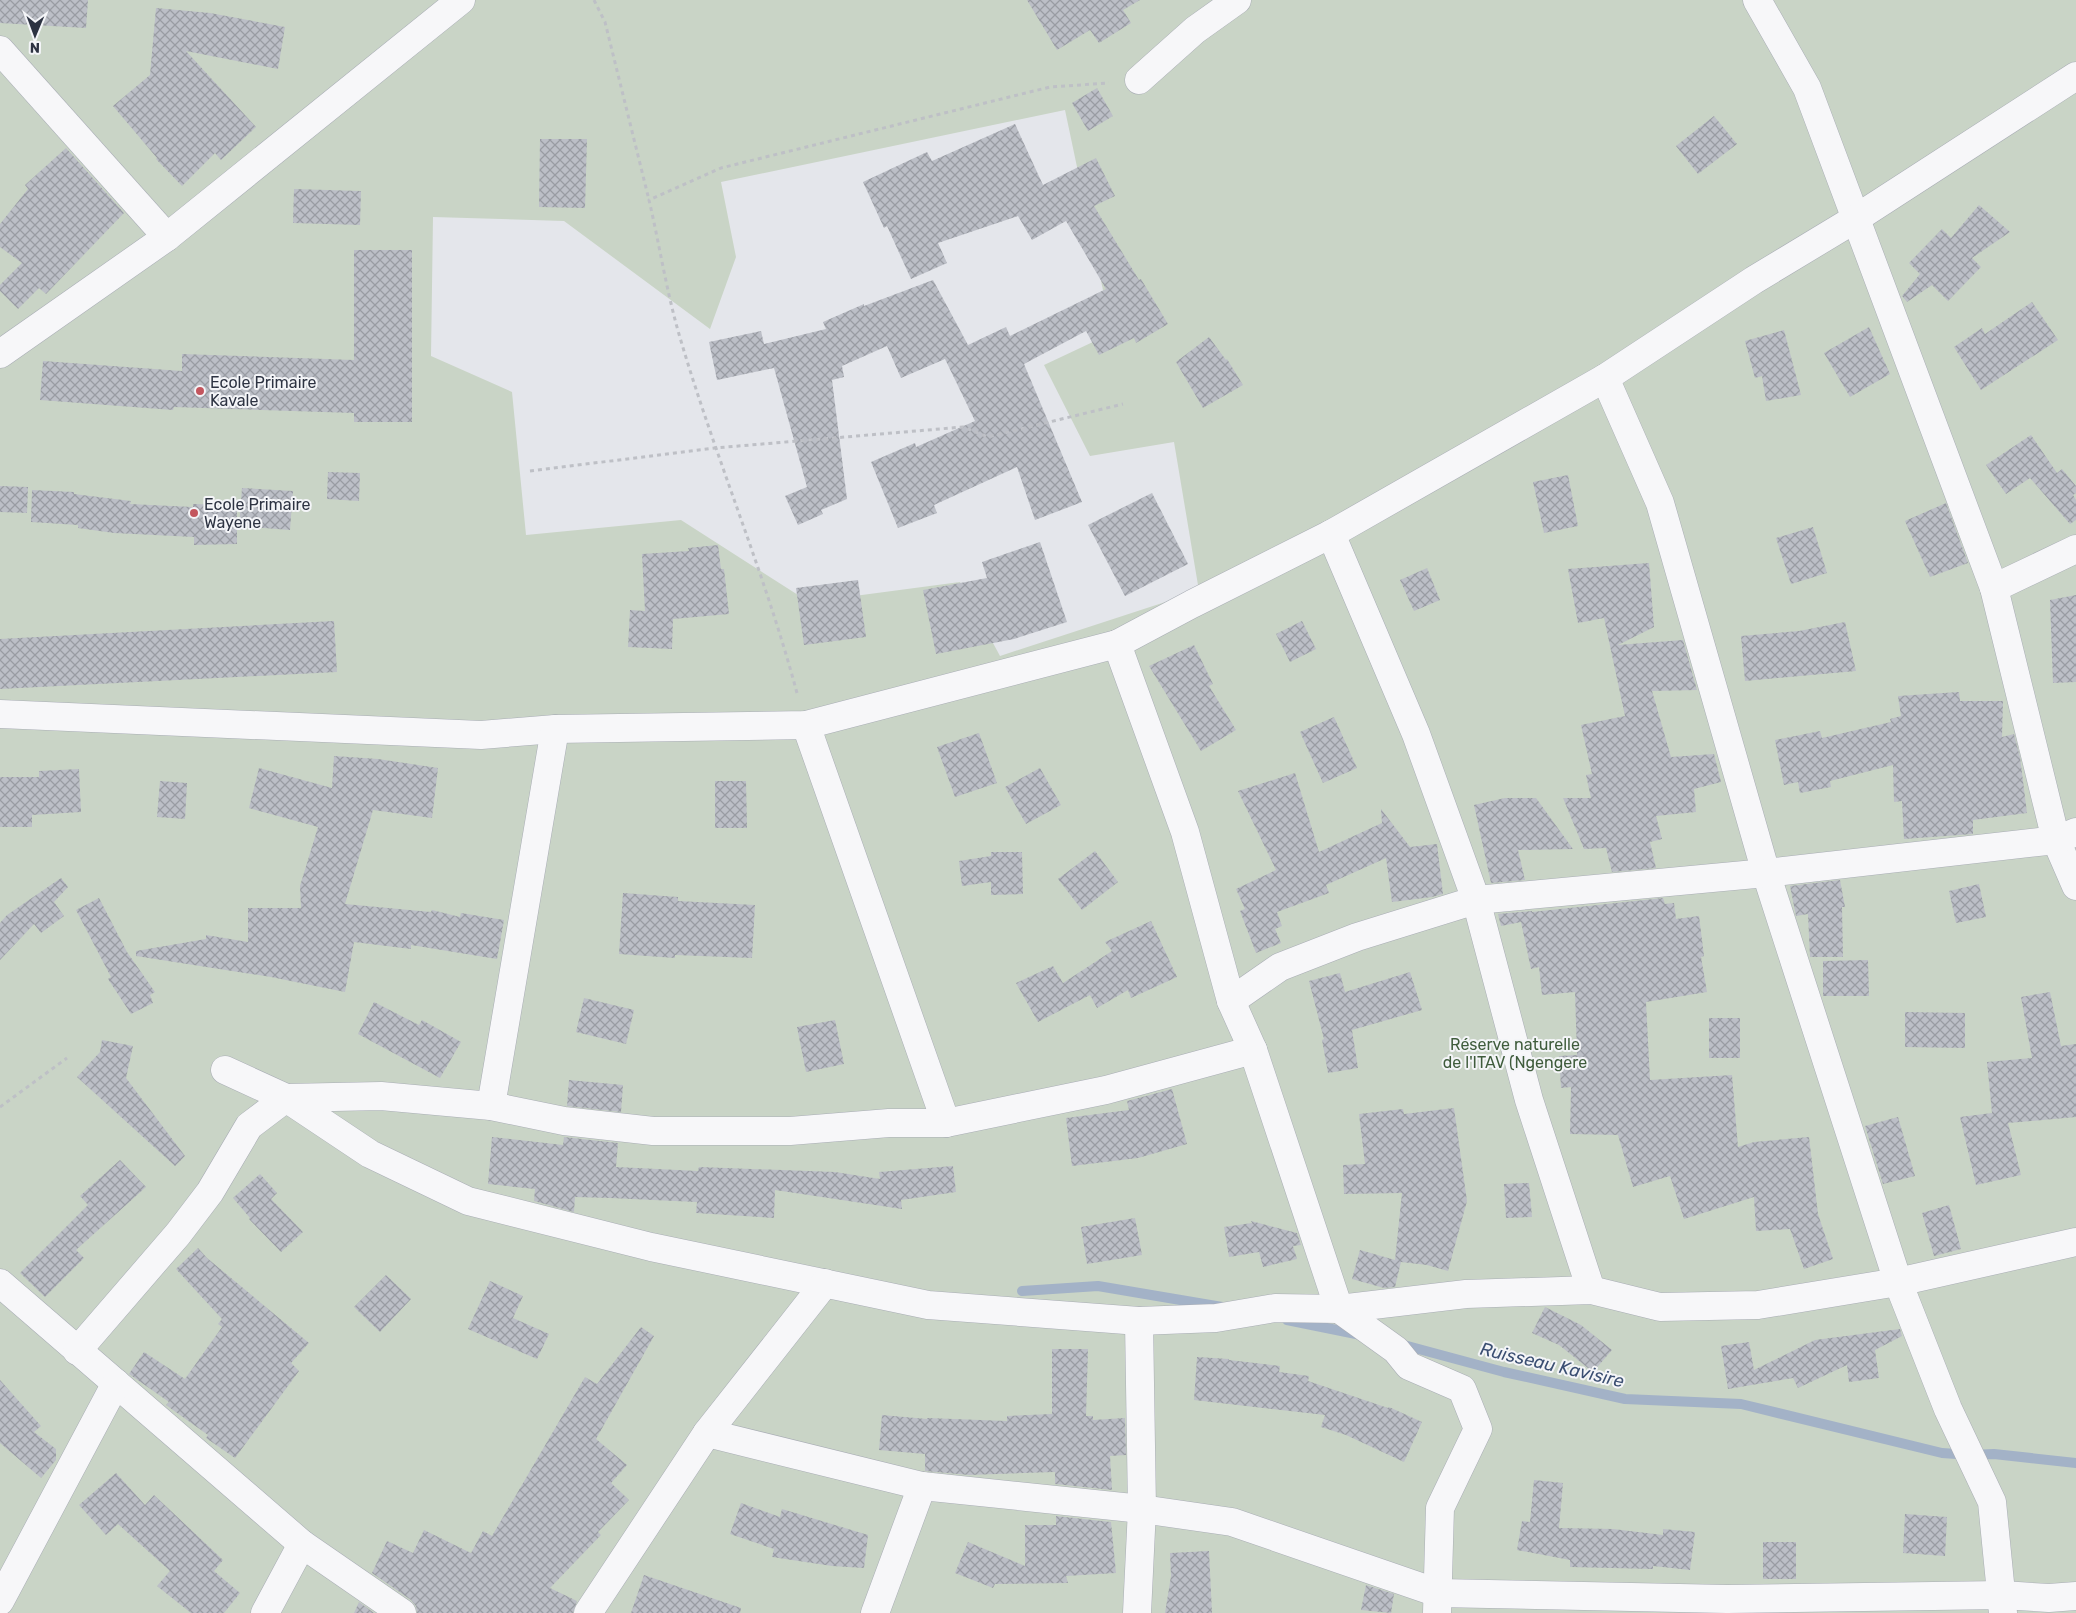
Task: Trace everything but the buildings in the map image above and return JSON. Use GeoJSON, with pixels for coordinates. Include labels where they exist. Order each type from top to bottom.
{"type":"FeatureCollection","features":[{"type":"Feature","properties":{"kind":"street"},"geometry":{"type":"LineString","coordinates":[[0,354],[167,237],[461,0]]}},
{"type":"Feature","properties":{"kind":"street"},"geometry":{"type":"LineString","coordinates":[[1139,80],[1195,30],[1238,0]]}},
{"type":"Feature","properties":{"kind":"street"},"geometry":{"type":"LineString","coordinates":[[1757,0],[1807,88],[1994,588],[2066,836],[2076,886]]}},
{"type":"Feature","properties":{"kind":"street"},"geometry":{"type":"LineString","coordinates":[[0,50],[167,237]]}},
{"type":"Feature","properties":{"kind":"street"},"geometry":{"type":"LineString","coordinates":[[0,714],[481,735],[555,729],[806,725],[1117,644],[1331,534],[1605,378],[1754,280],[1855,219],[2076,76]]}},
{"type":"Feature","properties":{"kind":"street"},"geometry":{"type":"LineString","coordinates":[[1605,378],[1660,503],[1766,873],[1898,1282],[1948,1409],[1992,1502],[2002,1604]]}},
{"type":"Feature","properties":{"kind":"street"},"geometry":{"type":"LineString","coordinates":[[1331,534],[1416,734],[1476,900],[1529,1100],[1591,1290]]}},
{"type":"Feature","properties":{"kind":"street"},"geometry":{"type":"LineString","coordinates":[[1994,588],[2076,549]]}},
{"type":"Feature","properties":{"kind":"street"},"geometry":{"type":"LineString","coordinates":[[1117,644],[1186,832],[1231,1001],[1254,1050],[1339,1309],[1396,1350],[1409,1366],[1462,1389],[1478,1429],[1440,1508],[1437,1603]]}},
{"type":"Feature","properties":{"kind":"street"},"geometry":{"type":"LineString","coordinates":[[806,725],[946,1123]]}},
{"type":"Feature","properties":{"kind":"street"},"geometry":{"type":"LineString","coordinates":[[491,1106],[555,729]]}},
{"type":"Feature","properties":{"kind":"street"},"geometry":{"type":"LineString","coordinates":[[1231,1001],[1280,966],[1358,937],[1476,900],[1766,873],[2066,836]]}},
{"type":"Feature","properties":{"kind":"street"},"geometry":{"type":"LineString","coordinates":[[77,1351],[178,1234],[210,1192],[249,1126],[286,1098],[381,1096],[491,1106],[564,1121],[653,1131],[790,1131],[889,1123],[946,1123],[1106,1090],[1254,1050]]}},
{"type":"Feature","properties":{"kind":"street"},"geometry":{"type":"LineString","coordinates":[[225,1070],[286,1098],[370,1154],[468,1201],[651,1246],[928,1305],[1139,1321],[1216,1318],[1275,1308],[1339,1309],[1466,1294],[1591,1290],[1660,1307],[1758,1306],[1898,1282],[2076,1242]]}},
{"type":"Feature","properties":{"kind":"street"},"geometry":{"type":"LineString","coordinates":[[0,1283],[302,1544],[402,1613]]}},
{"type":"Feature","properties":{"kind":"street"},"geometry":{"type":"LineString","coordinates":[[588,1613],[707,1433],[825,1283]]}},
{"type":"Feature","properties":{"kind":"street"},"geometry":{"type":"LineString","coordinates":[[1137,1613],[1142,1509],[1139,1321]]}},
{"type":"Feature","properties":{"kind":"street"},"geometry":{"type":"LineString","coordinates":[[0,1601],[116,1383]]}},
{"type":"Feature","properties":{"kind":"street"},"geometry":{"type":"LineString","coordinates":[[707,1433],[922,1486],[1142,1509],[1232,1522],[1437,1603],[1726,1606],[2002,1604],[2076,1596]]}},
{"type":"Feature","properties":{"kind":"street"},"geometry":{"type":"LineString","coordinates":[[875,1613],[922,1486]]}},
{"type":"Feature","properties":{"kind":"street"},"geometry":{"type":"LineString","coordinates":[[265,1613],[302,1544]]}},
{"type":"Feature","properties":{"kind":"path"},"geometry":{"type":"LineString","coordinates":[[594,0],[605,22],[649,200],[680,338],[715,448],[785,649],[806,725]]}},
{"type":"Feature","properties":{"kind":"path"},"geometry":{"type":"LineString","coordinates":[[649,200],[721,168],[1050,88],[1139,80]]}},
{"type":"Feature","properties":{"kind":"path"},"geometry":{"type":"LineString","coordinates":[[530,471],[715,448],[963,427],[988,437],[1123,404]]}},
{"type":"Feature","properties":{"kind":"path"},"geometry":{"type":"LineString","coordinates":[[0,1106],[68,1058]]}},
{"type":"Feature","properties":{"kind":"green space","name":"Réserve naturelle de l'ITAV (Ngengere"},"geometry":{"type":"Polygon","coordinates":[[[0,0],[2076,0],[2076,1613],[0,1613],[0,0]],[[1065,110],[721,182],[736,257],[710,329],[564,221],[433,217],[431,356],[512,392],[526,535],[681,520],[809,602],[960,582],[1000,656],[1199,591],[1174,442],[1090,456],[1044,365],[1112,333],[1065,110]]]}},
{"type":"Feature","properties":{"kind":"waterway","name":"Ruisseau Kavisire"},"geometry":{"type":"LineString","coordinates":[[1022,1291],[1098,1286],[1222,1307]]}},
{"type":"Feature","properties":{"kind":"waterway","name":"Ruisseau Kavisire"},"geometry":{"type":"LineString","coordinates":[[1287,1320],[1361,1335]]}},
{"type":"Feature","properties":{"kind":"waterway","name":"Ruisseau Kavisire"},"geometry":{"type":"LineString","coordinates":[[1400,1344],[1504,1372],[1625,1399],[1741,1404],[1942,1453],[1994,1454],[2076,1463]]}},
{"type":"Feature","properties":{"kind":"place","name":"Ecole Primaire Kavale"},"geometry":{"type":"Point","coordinates":[200,391]}},
{"type":"Feature","properties":{"kind":"place","name":"Ecole Primaire Wayene"},"geometry":{"type":"Point","coordinates":[194,513]}}]}
